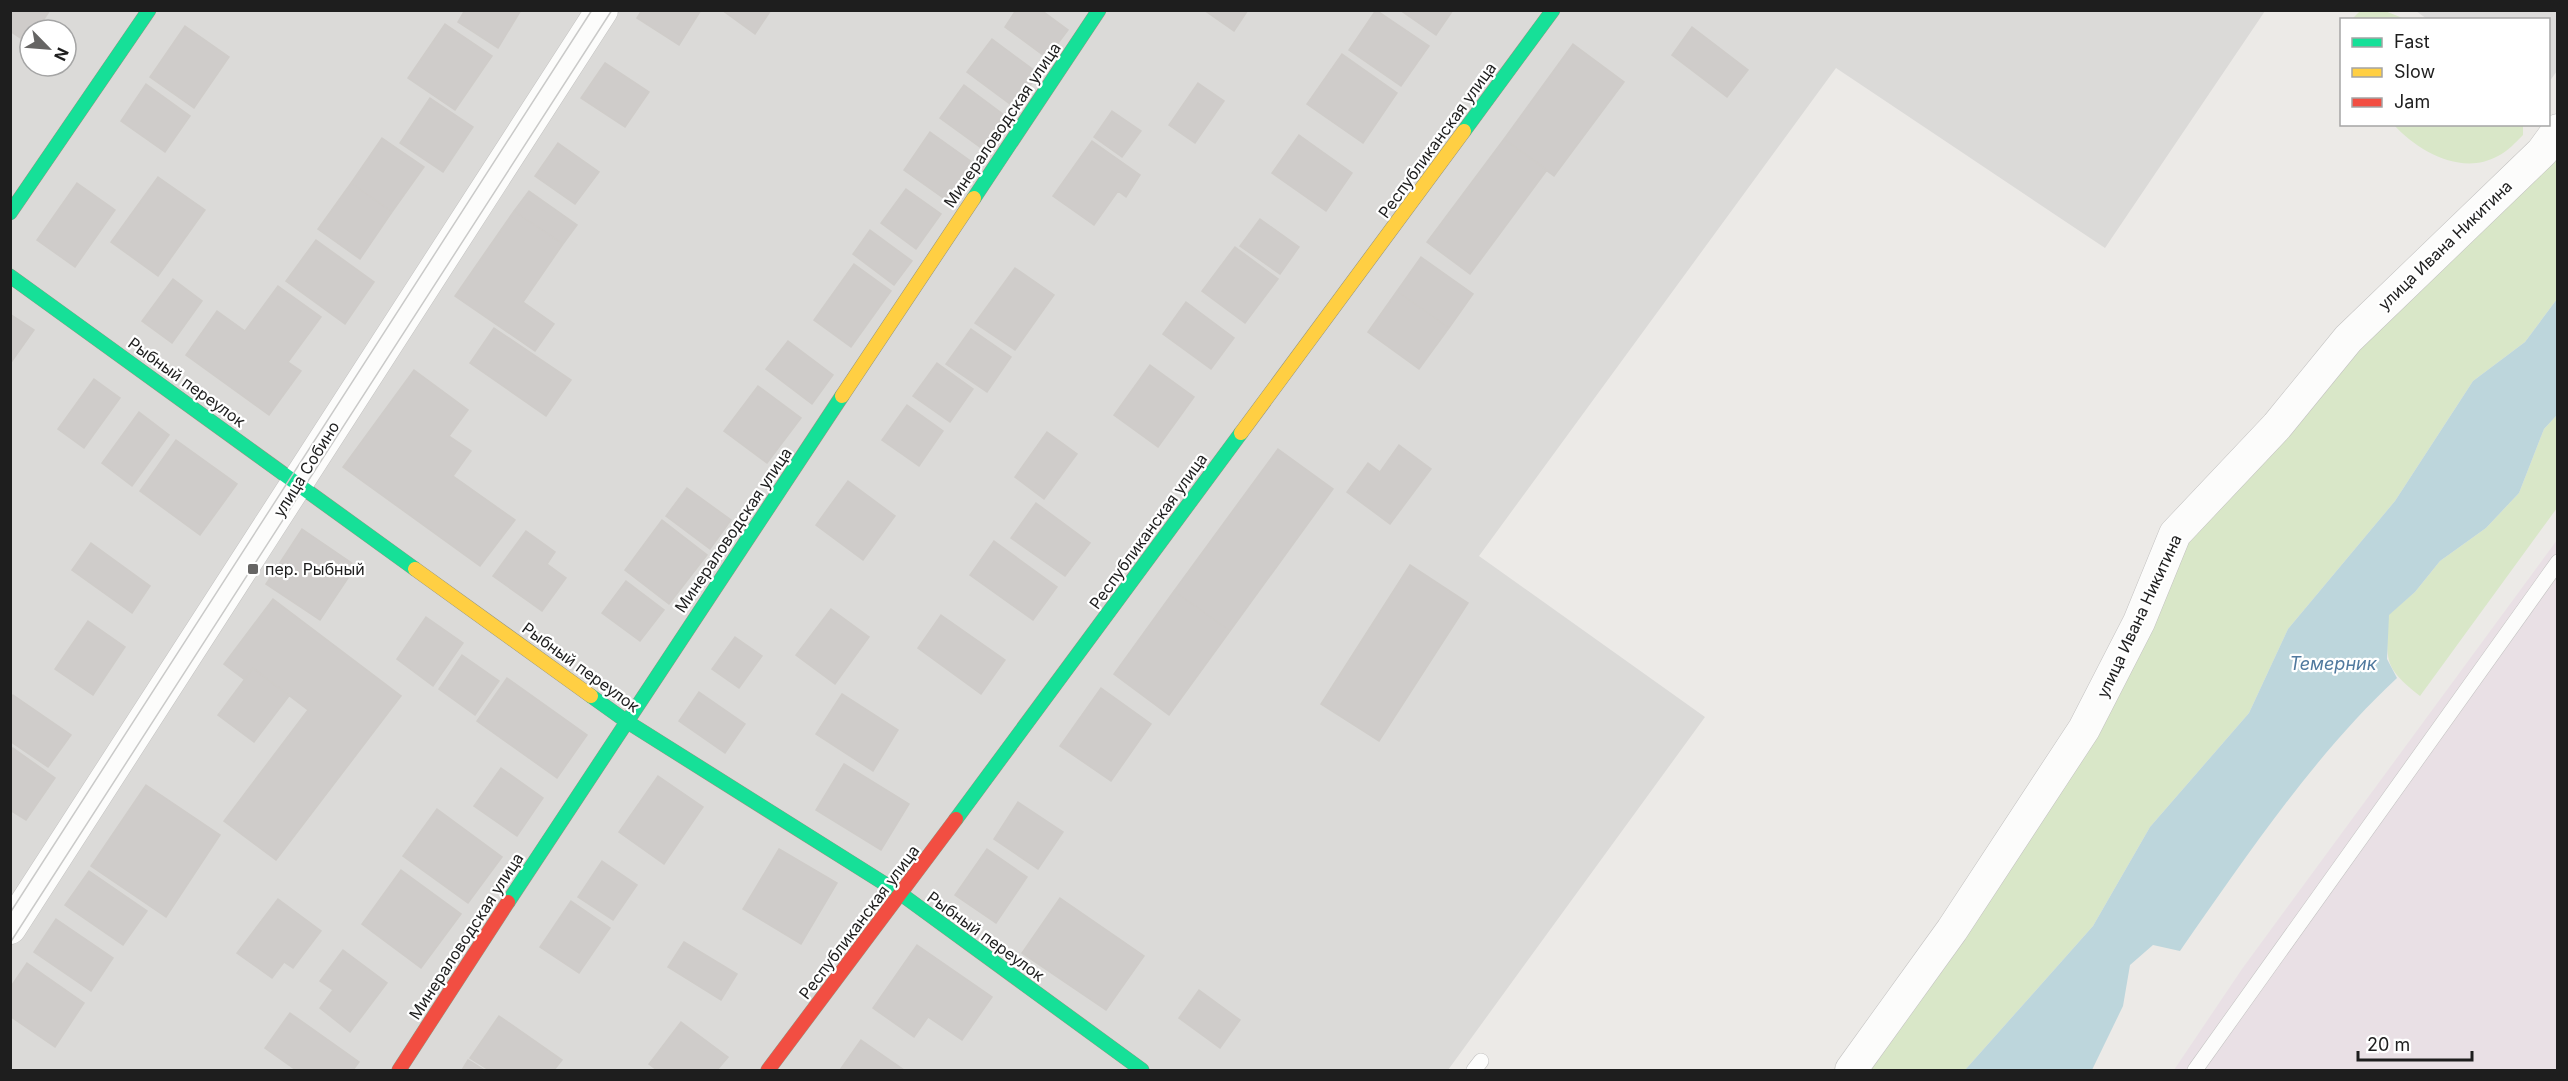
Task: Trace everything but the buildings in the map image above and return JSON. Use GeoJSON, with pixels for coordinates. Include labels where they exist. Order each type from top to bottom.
{"type":"FeatureCollection","features":[{"type":"Feature","properties":{"kind":"street"},"geometry":{"type":"LineString","coordinates":[[10,213],[149,10]]}},
{"type":"Feature","properties":{"kind":"street","name":"улица Собино"},"geometry":{"type":"LineString","coordinates":[[10,928],[602,10]]}},
{"type":"Feature","properties":{"kind":"street","name":"Минераловодская улица"},"geometry":{"type":"LineString","coordinates":[[399,1071],[626,721],[1099,10]]}},
{"type":"Feature","properties":{"kind":"street","name":"Республиканская улица"},"geometry":{"type":"LineString","coordinates":[[768,1071],[1553,10]]}},
{"type":"Feature","properties":{"kind":"street","name":"улица Ивана Никитина"},"geometry":{"type":"LineString","coordinates":[[1851,1071],[1952,930],[2084,729],[2139,622],[2175,534],[2277,426],[2348,339],[2542,152],[2558,130]]}},
{"type":"Feature","properties":{"kind":"street","name":"Рыбный переулок"},"geometry":{"type":"LineString","coordinates":[[10,276],[626,721],[901,894],[1142,1071]]}},
{"type":"Feature","properties":{"kind":"lane"},"geometry":{"type":"LineString","coordinates":[[2195,1071],[2558,562]]}},
{"type":"Feature","properties":{"kind":"shaded area"},"geometry":{"type":"Polygon","coordinates":[[[10,11],[2265,11],[2105,248],[1836,68],[1479,556],[1705,717],[1448,1070],[11,1070],[10,11]]]}},
{"type":"Feature","properties":{"kind":"shaded area"},"geometry":{"type":"Polygon","coordinates":[[[2416,11],[2557,11],[2557,71],[2550,81],[2550,18],[2426,18],[2416,11]]]}},
{"type":"Feature","properties":{"kind":"shaded area"},"geometry":{"type":"Polygon","coordinates":[[[2557,540],[2557,1070],[2174,1070],[2242,969],[2557,540]]]}},
{"type":"Feature","properties":{"kind":"green space"},"geometry":{"type":"Polygon","coordinates":[[[2361,10],[2385,11],[2402,18],[2353,18],[2361,10]]]}},
{"type":"Feature","properties":{"kind":"green space"},"geometry":{"type":"Polygon","coordinates":[[[2395,126],[2523,126],[2523,135],[2508,149],[2484,162],[2456,162],[2442,158],[2428,152],[2395,126]]]}},
{"type":"Feature","properties":{"kind":"green space"},"geometry":{"type":"Polygon","coordinates":[[[2557,130],[2557,299],[2525,342],[2473,381],[2395,501],[2288,629],[2249,713],[2150,827],[2093,926],[1965,1070],[1851,1070],[2084,729],[2175,534],[2557,130]]]}},
{"type":"Feature","properties":{"kind":"green space"},"geometry":{"type":"Polygon","coordinates":[[[2557,415],[2557,508],[2420,696],[2399,677],[2389,662],[2388,615],[2415,592],[2440,561],[2486,528],[2519,493],[2544,429],[2557,415]]]}},
{"type":"Feature","properties":{"kind":"water","name":"Темерник"},"geometry":{"type":"Polygon","coordinates":[[[2557,299],[2557,415],[2544,429],[2519,493],[2486,528],[2440,561],[2415,592],[2389,615],[2387,659],[2397,678],[2337,740],[2309,774],[2255,844],[2180,951],[2153,945],[2130,965],[2123,1006],[2092,1070],[1965,1070],[2093,926],[2150,827],[2249,713],[2288,629],[2395,501],[2473,381],[2525,342],[2557,299]]]}},
{"type":"Feature","properties":{"kind":"tram line"},"geometry":{"type":"LineString","coordinates":[[10,913],[592,10]]}},
{"type":"Feature","properties":{"kind":"tram line"},"geometry":{"type":"LineString","coordinates":[[10,943],[612,10]]}},
{"type":"Feature","properties":{"kind":"traffic: fast"},"geometry":{"type":"LineString","coordinates":[[10,213],[149,10]]}},
{"type":"Feature","properties":{"kind":"traffic: fast"},"geometry":{"type":"LineString","coordinates":[[974,198],[1099,10]]}},
{"type":"Feature","properties":{"kind":"traffic: fast"},"geometry":{"type":"LineString","coordinates":[[1464,131],[1553,10]]}},
{"type":"Feature","properties":{"kind":"traffic: fast"},"geometry":{"type":"LineString","coordinates":[[10,276],[415,569]]}},
{"type":"Feature","properties":{"kind":"traffic: fast"},"geometry":{"type":"LineString","coordinates":[[508,902],[842,396]]}},
{"type":"Feature","properties":{"kind":"traffic: fast"},"geometry":{"type":"LineString","coordinates":[[956,819],[1241,433]]}},
{"type":"Feature","properties":{"kind":"traffic: fast"},"geometry":{"type":"LineString","coordinates":[[591,696],[626,721],[901,894],[1142,1070]]}},
{"type":"Feature","properties":{"kind":"traffic: slow"},"geometry":{"type":"LineString","coordinates":[[1241,433],[1464,131]]}},
{"type":"Feature","properties":{"kind":"traffic: slow"},"geometry":{"type":"LineString","coordinates":[[842,396],[974,198]]}},
{"type":"Feature","properties":{"kind":"traffic: slow"},"geometry":{"type":"LineString","coordinates":[[415,569],[591,696]]}},
{"type":"Feature","properties":{"kind":"traffic: jam"},"geometry":{"type":"LineString","coordinates":[[768,1070],[956,819]]}},
{"type":"Feature","properties":{"kind":"traffic: jam"},"geometry":{"type":"LineString","coordinates":[[399,1070],[508,902]]}},
{"type":"Feature","properties":{"kind":"place","name":"пер. Рыбный"},"geometry":{"type":"Point","coordinates":[253,569]}}]}
